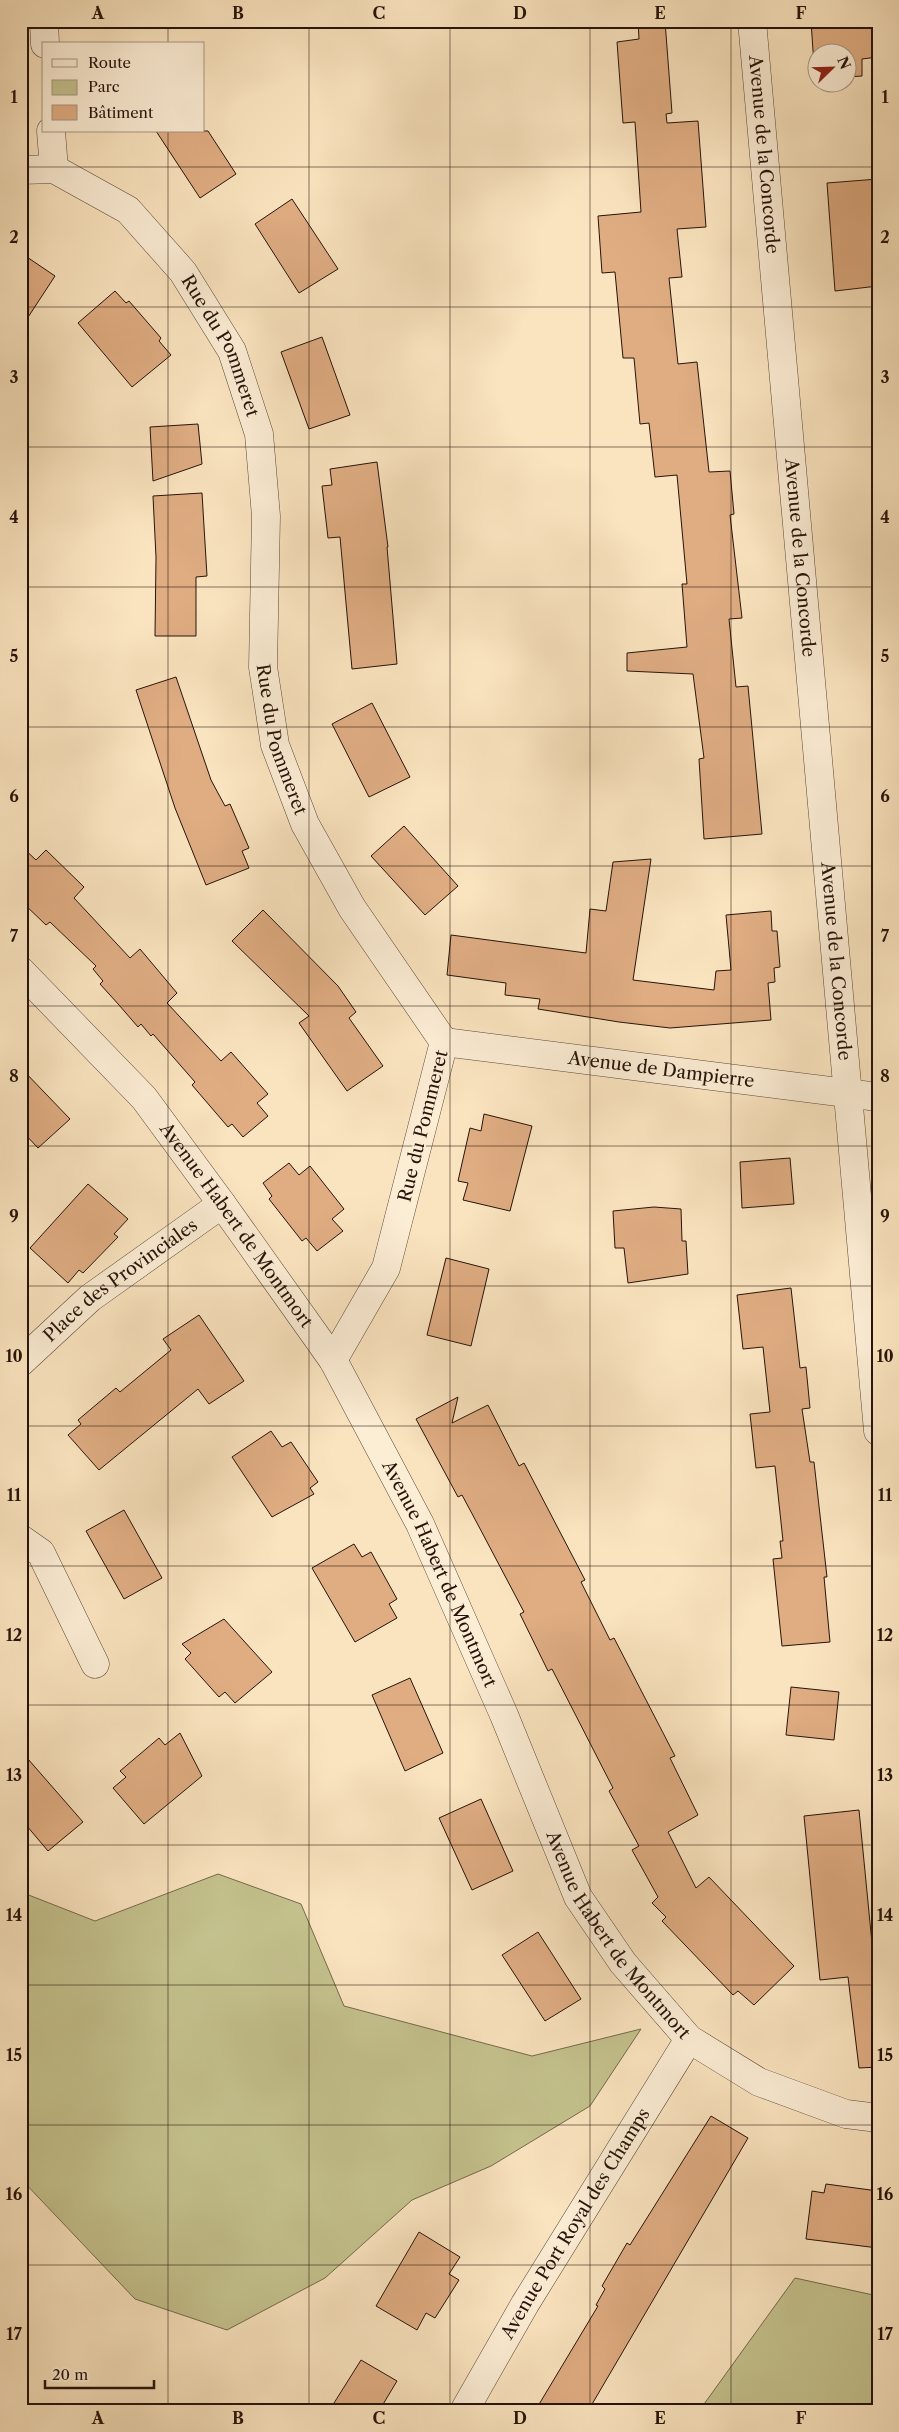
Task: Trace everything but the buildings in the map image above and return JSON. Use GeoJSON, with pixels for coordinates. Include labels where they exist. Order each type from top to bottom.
{"type":"FeatureCollection","features":[{"type":"Feature","properties":{"kind":"street"},"geometry":{"type":"LineString","coordinates":[[44,21],[45,42]]}},
{"type":"Feature","properties":{"kind":"street","name":"Avenue de la Concorde"},"geometry":{"type":"LineString","coordinates":[[752,21],[878,1431]]}},
{"type":"Feature","properties":{"kind":"street"},"geometry":{"type":"LineString","coordinates":[[21,170],[54,168],[51,132]]}},
{"type":"Feature","properties":{"kind":"street","name":"Rue du Pommeret"},"geometry":{"type":"LineString","coordinates":[[54,168],[128,210],[184,272],[232,351],[259,434],[266,516],[263,667],[275,745],[305,824],[352,908],[444,1042],[386,1268],[333,1360]]}},
{"type":"Feature","properties":{"kind":"street","name":"Avenue Habert de Montmort"},"geometry":{"type":"LineString","coordinates":[[21,971],[144,1098],[333,1360],[420,1524],[504,1715],[578,1897],[623,1963],[689,2039],[760,2082],[846,2114],[878,2118]]}},
{"type":"Feature","properties":{"kind":"street","name":"Avenue de Dampierre"},"geometry":{"type":"LineString","coordinates":[[444,1042],[878,1097]]}},
{"type":"Feature","properties":{"kind":"street","name":"Place des Provinciales"},"geometry":{"type":"LineString","coordinates":[[21,1362],[90,1298],[222,1204]]}},
{"type":"Feature","properties":{"kind":"street"},"geometry":{"type":"LineString","coordinates":[[21,1539],[41,1553],[96,1664]]}},
{"type":"Feature","properties":{"kind":"street","name":"Avenue Port Royal des Champs"},"geometry":{"type":"LineString","coordinates":[[464,2411],[530,2295],[689,2039]]}},
{"type":"Feature","properties":{"kind":"green space"},"geometry":{"type":"Polygon","coordinates":[[[218,1874],[301,1904],[344,2006],[532,2056],[641,2029],[590,2106],[491,2166],[412,2200],[325,2278],[227,2330],[135,2299],[21,2179],[21,1892],[95,1921],[218,1874]]]}},
{"type":"Feature","properties":{"kind":"green space"},"geometry":{"type":"Polygon","coordinates":[[[795,2278],[878,2296],[878,2411],[699,2411],[795,2278]]]}}]}
